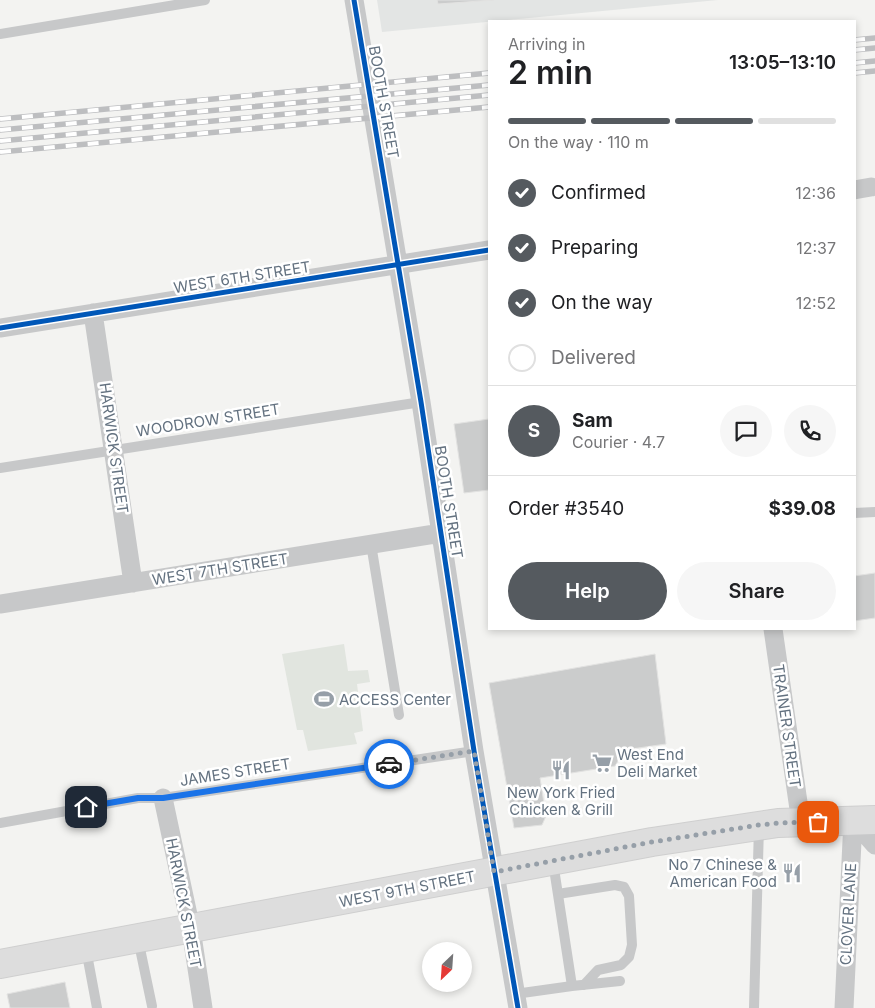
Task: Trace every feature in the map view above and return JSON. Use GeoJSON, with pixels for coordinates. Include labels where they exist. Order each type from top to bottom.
{"type":"FeatureCollection","features":[{"type":"Feature","properties":{"kind":"main road","name":"WEST 9TH STREET"},"geometry":{"type":"LineString","coordinates":[[0,964],[652,842],[778,823],[864,820]]}},
{"type":"Feature","properties":{"kind":"street","name":"BOOTH STREET"},"geometry":{"type":"LineString","coordinates":[[354,0],[399,265],[474,751],[516,1001]]}},
{"type":"Feature","properties":{"kind":"street","name":"WEST 6TH STREET"},"geometry":{"type":"LineString","coordinates":[[0,328],[488,250]]}},
{"type":"Feature","properties":{"kind":"street","name":"HARWICK STREET"},"geometry":{"type":"LineString","coordinates":[[94,313],[134,583]]}},
{"type":"Feature","properties":{"kind":"street","name":"WEST 7TH STREET"},"geometry":{"type":"LineString","coordinates":[[0,604],[440,533]]}},
{"type":"Feature","properties":{"kind":"street","name":"TRAINER STREET"},"geometry":{"type":"LineString","coordinates":[[773,630],[801,823]]}},
{"type":"Feature","properties":{"kind":"street","name":"HARWICK STREET"},"geometry":{"type":"LineString","coordinates":[[163,798],[191,929],[203,1008]]}},
{"type":"Feature","properties":{"kind":"street"},"geometry":{"type":"LineString","coordinates":[[864,820],[875,845]]}},
{"type":"Feature","properties":{"kind":"street","name":"CLOVER LANE"},"geometry":{"type":"LineString","coordinates":[[846,1008],[864,820]]}},
{"type":"Feature","properties":{"kind":"lane"},"geometry":{"type":"LineString","coordinates":[[0,34],[205,0]]}},
{"type":"Feature","properties":{"kind":"lane","name":"WOODROW STREET"},"geometry":{"type":"LineString","coordinates":[[0,468],[421,402]]}},
{"type":"Feature","properties":{"kind":"lane"},"geometry":{"type":"LineString","coordinates":[[856,513],[875,512]]}},
{"type":"Feature","properties":{"kind":"lane"},"geometry":{"type":"LineString","coordinates":[[371,544],[399,715]]}},
{"type":"Feature","properties":{"kind":"lane","name":"JAMES STREET"},"geometry":{"type":"LineString","coordinates":[[0,823],[138,798],[163,798],[474,751]]}},
{"type":"Feature","properties":{"kind":"lane"},"geometry":{"type":"LineString","coordinates":[[754,1008],[759,825]]}},
{"type":"Feature","properties":{"kind":"lane"},"geometry":{"type":"LineString","coordinates":[[553,861],[572,986]]}},
{"type":"Feature","properties":{"kind":"lane"},"geometry":{"type":"LineString","coordinates":[[558,894],[615,885],[624,887],[629,896],[632,945],[629,957],[621,965],[598,970],[584,985]]}},
{"type":"Feature","properties":{"kind":"lane"},"geometry":{"type":"LineString","coordinates":[[138,939],[152,1006]]}},
{"type":"Feature","properties":{"kind":"lane"},"geometry":{"type":"LineString","coordinates":[[86,948],[97,1008]]}},
{"type":"Feature","properties":{"kind":"lane"},"geometry":{"type":"LineString","coordinates":[[516,1001],[572,986],[620,981]]}},
{"type":"Feature","properties":{"kind":"shaded area"},"geometry":{"type":"Polygon","coordinates":[[[377,0],[718,0],[508,20],[488,20],[488,22],[382,32],[377,0]]]}},
{"type":"Feature","properties":{"kind":"shaded area","name":"ACCESS Center"},"geometry":{"type":"Polygon","coordinates":[[[344,644],[348,671],[368,670],[370,682],[357,684],[363,731],[354,733],[357,744],[308,751],[303,730],[297,730],[282,654],[344,644]]]}},
{"type":"Feature","properties":{"kind":"building"},"geometry":{"type":"Polygon","coordinates":[[[437,0],[494,0],[438,4],[437,0]]]}},
{"type":"Feature","properties":{"kind":"building"},"geometry":{"type":"Polygon","coordinates":[[[488,419],[488,490],[464,493],[454,424],[488,419]]]}},
{"type":"Feature","properties":{"kind":"building"},"geometry":{"type":"Polygon","coordinates":[[[875,573],[875,618],[856,621],[856,576],[875,573]]]}},
{"type":"Feature","properties":{"kind":"building"},"geometry":{"type":"Polygon","coordinates":[[[655,654],[666,744],[617,751],[618,761],[615,766],[540,778],[546,816],[542,825],[514,828],[489,683],[655,654]]]}},
{"type":"Feature","properties":{"kind":"building"},"geometry":{"type":"Polygon","coordinates":[[[65,982],[70,1008],[10,1008],[7,994],[65,982]]]}},
{"type":"Feature","properties":{"kind":"railway"},"geometry":{"type":"LineString","coordinates":[[856,40],[875,38]]}},
{"type":"Feature","properties":{"kind":"railway"},"geometry":{"type":"LineString","coordinates":[[856,50],[875,48]]}},
{"type":"Feature","properties":{"kind":"railway"},"geometry":{"type":"LineString","coordinates":[[856,63],[875,61]]}},
{"type":"Feature","properties":{"kind":"railway"},"geometry":{"type":"LineString","coordinates":[[856,73],[875,71]]}},
{"type":"Feature","properties":{"kind":"railway"},"geometry":{"type":"LineString","coordinates":[[0,119],[488,73]]}},
{"type":"Feature","properties":{"kind":"railway"},"geometry":{"type":"LineString","coordinates":[[0,130],[488,85]]}},
{"type":"Feature","properties":{"kind":"railway"},"geometry":{"type":"LineString","coordinates":[[0,141],[488,95]]}},
{"type":"Feature","properties":{"kind":"railway"},"geometry":{"type":"LineString","coordinates":[[0,152],[488,107]]}},
{"type":"Feature","properties":{"kind":"cycle path"},"geometry":{"type":"LineString","coordinates":[[354,0],[421,402],[474,751],[518,1008]]}},
{"type":"Feature","properties":{"kind":"cycle path"},"geometry":{"type":"LineString","coordinates":[[0,328],[488,250]]}},
{"type":"Feature","properties":{"kind":"way so far"},"geometry":{"type":"LineString","coordinates":[[389,764],[474,751],[494,872],[652,842],[759,825],[818,822]]}},
{"type":"Feature","properties":{"kind":"place","name":"ACCESS Center"},"geometry":{"type":"Point","coordinates":[324,699]}},
{"type":"Feature","properties":{"kind":"place","name":"West End Deli Market"},"geometry":{"type":"Point","coordinates":[602,763]}},
{"type":"Feature","properties":{"kind":"place","name":"New York Fried Chicken & Grill"},"geometry":{"type":"Point","coordinates":[561,770]}},
{"type":"Feature","properties":{"kind":"place","name":"No 7 Chinese & American Food"},"geometry":{"type":"Point","coordinates":[792,873]}},
{"type":"Feature","properties":{"kind":"route"},"geometry":{"type":"LineString","coordinates":[[86,807],[138,798],[163,798],[389,764]]}}]}
